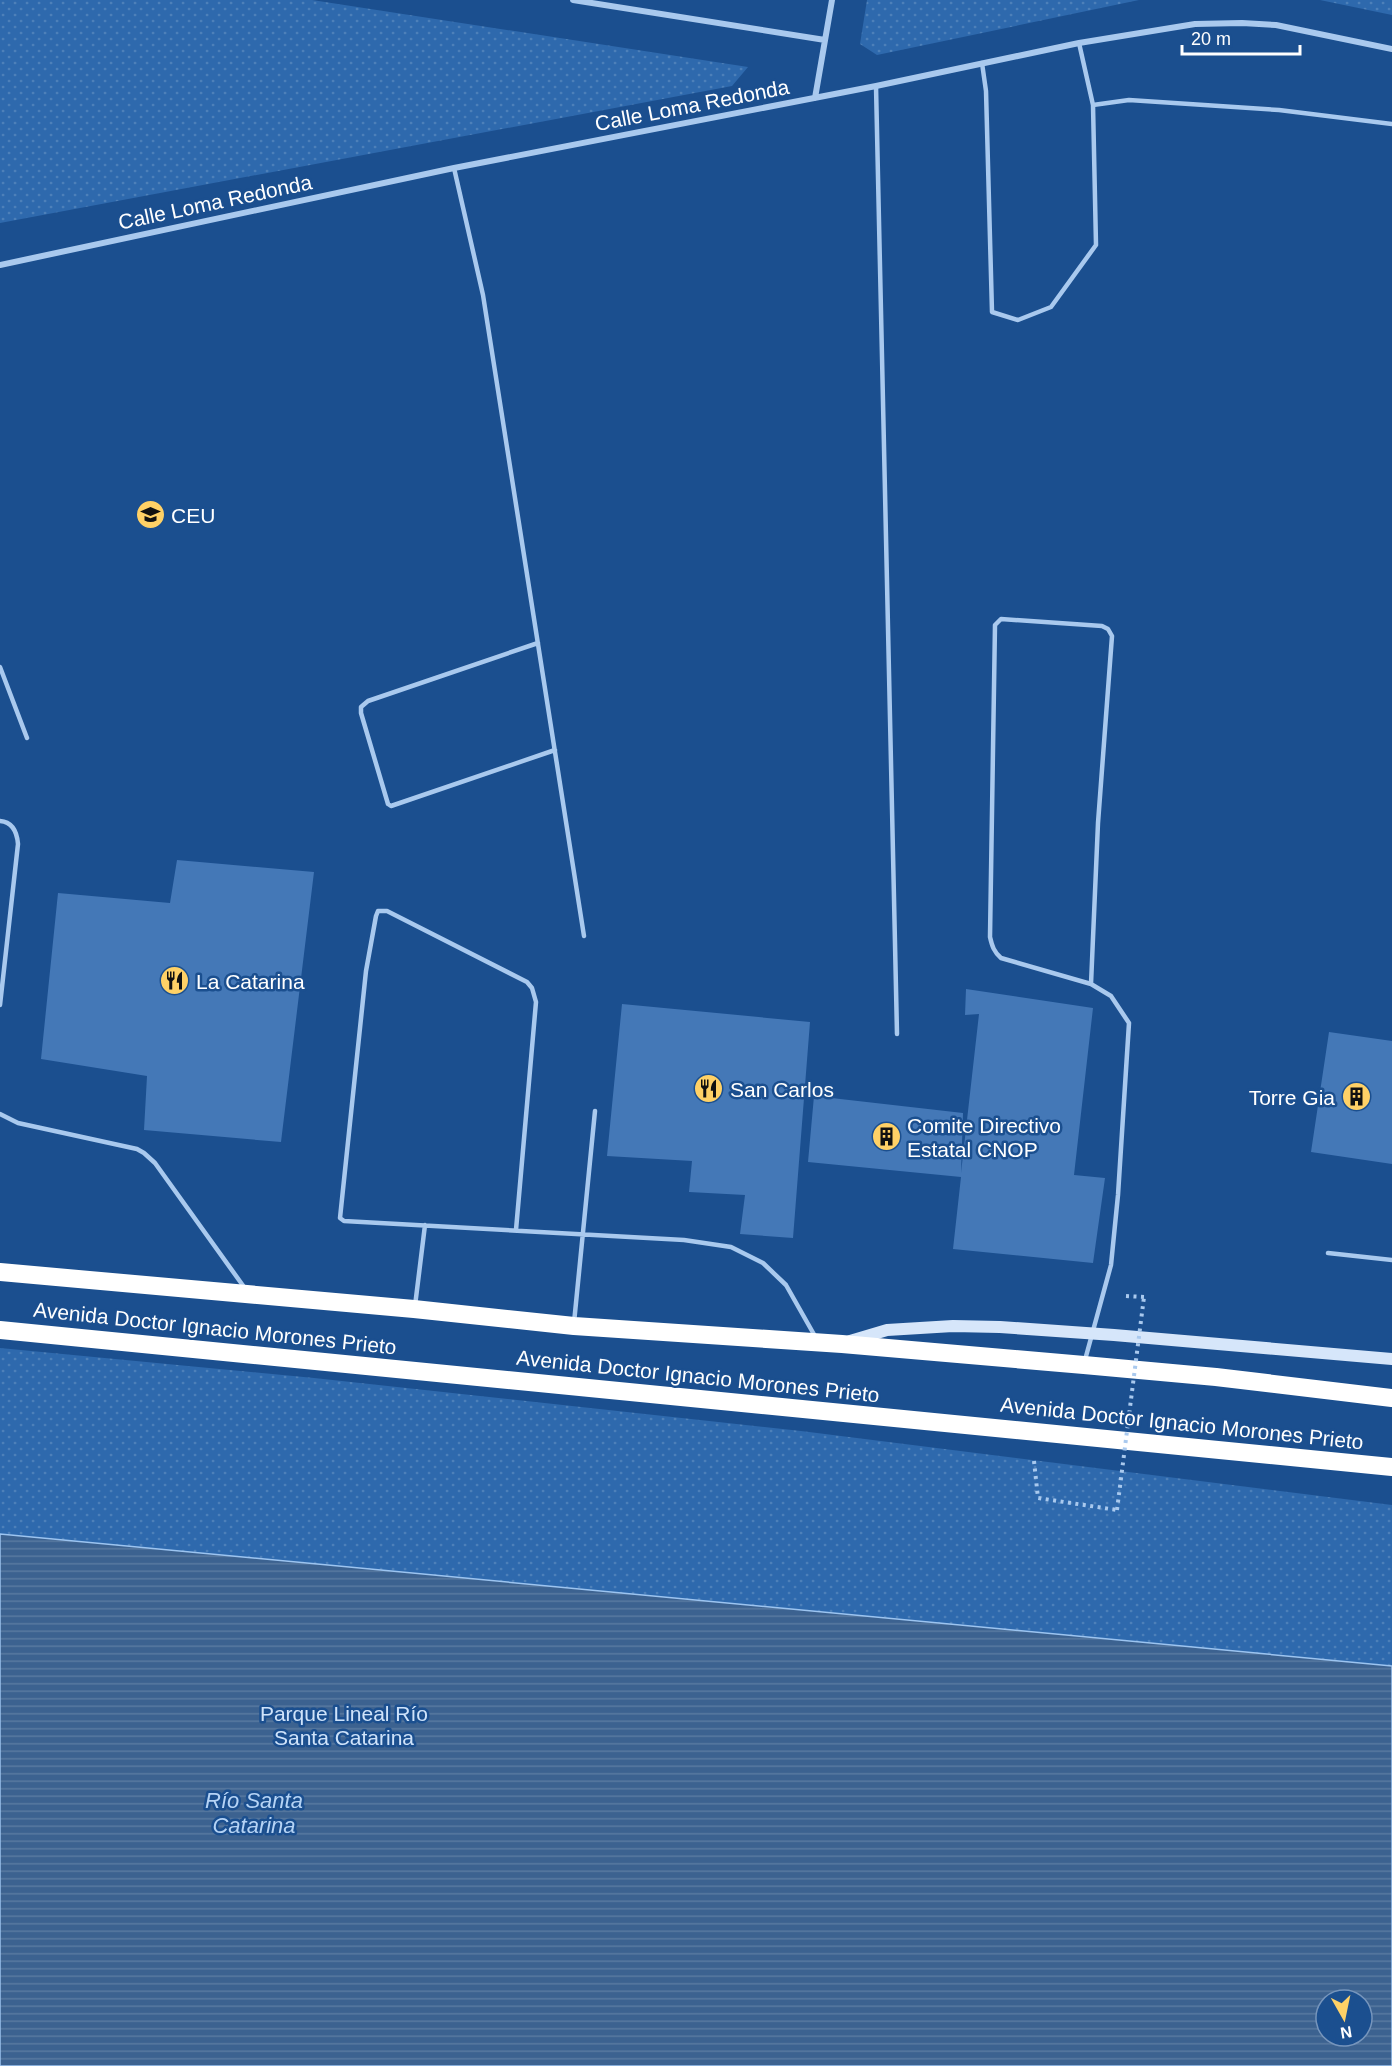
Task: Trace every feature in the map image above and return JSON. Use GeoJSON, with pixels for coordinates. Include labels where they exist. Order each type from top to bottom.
{"type":"FeatureCollection","features":[{"type":"Feature","properties":{"kind":"highway","name":"Avenida Doctor Ignacio Morones Prieto"},"geometry":{"type":"LineString","coordinates":[[0,1272],[414,1309],[574,1326],[818,1342],[1084,1365],[1216,1377],[1392,1398]]}},
{"type":"Feature","properties":{"kind":"highway","name":"Avenida Doctor Ignacio Morones Prieto"},"geometry":{"type":"LineString","coordinates":[[0,1330],[1392,1467]]}},
{"type":"Feature","properties":{"kind":"street"},"geometry":{"type":"LineString","coordinates":[[573,0],[825,40]]}},
{"type":"Feature","properties":{"kind":"street"},"geometry":{"type":"LineString","coordinates":[[815,98],[832,0]]}},
{"type":"Feature","properties":{"kind":"street","name":"Calle Loma Redonda"},"geometry":{"type":"LineString","coordinates":[[0,265],[454,168],[876,86],[1079,43],[1195,24],[1276,25],[1392,49]]}},
{"type":"Feature","properties":{"kind":"street","name":"Avenida Doctor Ignacio Morones Prieto"},"geometry":{"type":"LineString","coordinates":[[842,1344],[887,1330],[1000,1327],[1392,1359]]}},
{"type":"Feature","properties":{"kind":"lane"},"geometry":{"type":"LineString","coordinates":[[982,63],[987,91],[992,312],[1018,320],[1051,307],[1096,245],[1093,105],[1079,43]]}},
{"type":"Feature","properties":{"kind":"lane"},"geometry":{"type":"LineString","coordinates":[[876,86],[897,1034]]}},
{"type":"Feature","properties":{"kind":"lane"},"geometry":{"type":"LineString","coordinates":[[1093,105],[1129,100],[1279,110],[1392,124]]}},
{"type":"Feature","properties":{"kind":"lane"},"geometry":{"type":"LineString","coordinates":[[454,168],[483,295],[584,936]]}},
{"type":"Feature","properties":{"kind":"lane"},"geometry":{"type":"LineString","coordinates":[[1084,1365],[1111,1265],[1129,1023],[1111,996],[1091,984],[1001,958],[991,944],[995,626],[1001,619],[1102,626],[1108,629],[1112,636],[1098,823],[1091,984]]}},
{"type":"Feature","properties":{"kind":"lane"},"geometry":{"type":"LineString","coordinates":[[538,644],[368,701],[361,707],[361,713],[388,804],[391,806],[555,750]]}},
{"type":"Feature","properties":{"kind":"lane"},"geometry":{"type":"LineString","coordinates":[[0,667],[27,738]]}},
{"type":"Feature","properties":{"kind":"lane"},"geometry":{"type":"LineString","coordinates":[[0,822],[7,822],[13,827],[18,844],[0,1005]]}},
{"type":"Feature","properties":{"kind":"lane"},"geometry":{"type":"LineString","coordinates":[[516,1230],[536,1002],[532,988],[527,982],[382,910],[376,913],[366,971],[340,1218],[344,1221],[684,1240],[731,1247],[763,1263],[786,1285],[818,1342]]}},
{"type":"Feature","properties":{"kind":"lane"},"geometry":{"type":"LineString","coordinates":[[574,1326],[595,1111]]}},
{"type":"Feature","properties":{"kind":"lane"},"geometry":{"type":"LineString","coordinates":[[0,1114],[18,1123],[137,1149],[144,1153],[155,1163],[249,1294]]}},
{"type":"Feature","properties":{"kind":"lane"},"geometry":{"type":"LineString","coordinates":[[414,1309],[425,1225]]}},
{"type":"Feature","properties":{"kind":"lane"},"geometry":{"type":"LineString","coordinates":[[1328,1253],[1392,1260]]}},
{"type":"Feature","properties":{"kind":"path"},"geometry":{"type":"LineString","coordinates":[[1038,1498],[1118,1510],[1144,1297],[1120,1295]]}},
{"type":"Feature","properties":{"kind":"green space"},"geometry":{"type":"Polygon","coordinates":[[[0,0],[312,0],[748,67],[732,86],[0,223],[0,0]]]}},
{"type":"Feature","properties":{"kind":"green space"},"geometry":{"type":"Polygon","coordinates":[[[867,0],[1139,0],[877,55],[860,44],[867,0]]]}},
{"type":"Feature","properties":{"kind":"green space"},"geometry":{"type":"Polygon","coordinates":[[[1320,0],[1392,0],[1392,15],[1320,0]]]}},
{"type":"Feature","properties":{"kind":"green space","name":"Río Santa Catarina"},"geometry":{"type":"Polygon","coordinates":[[[0,1348],[314,1378],[801,1431],[1392,1505],[1392,2066],[0,2066],[0,1348]]]}},
{"type":"Feature","properties":{"kind":"water","name":"Río Santa Catarina"},"geometry":{"type":"Polygon","coordinates":[[[0,1534],[1392,1666],[1392,2066],[0,2066],[0,1534]]]}},
{"type":"Feature","properties":{"kind":"building","name":"La Catarina"},"geometry":{"type":"Polygon","coordinates":[[[177,860],[314,872],[281,1142],[144,1130],[147,1076],[41,1059],[58,893],[170,903],[177,860]]]}},
{"type":"Feature","properties":{"kind":"building"},"geometry":{"type":"Polygon","coordinates":[[[966,989],[1093,1008],[1074,1175],[1105,1178],[1093,1263],[953,1249],[961,1177],[808,1162],[814,1096],[963,1113],[961,1173],[979,1014],[965,1015],[966,989]]]}},
{"type":"Feature","properties":{"kind":"building","name":"San Carlos"},"geometry":{"type":"Polygon","coordinates":[[[622,1004],[810,1022],[793,1238],[740,1234],[745,1195],[689,1192],[692,1161],[607,1156],[622,1004]]]}},
{"type":"Feature","properties":{"kind":"building","name":"Torre Gia"},"geometry":{"type":"Polygon","coordinates":[[[1329,1032],[1392,1041],[1392,1164],[1311,1152],[1329,1032]]]}},
{"type":"Feature","properties":{"kind":"place","name":"CEU"},"geometry":{"type":"Point","coordinates":[150,515]}},
{"type":"Feature","properties":{"kind":"place","name":"La Catarina"},"geometry":{"type":"Point","coordinates":[175,981]}},
{"type":"Feature","properties":{"kind":"place","name":"San Carlos"},"geometry":{"type":"Point","coordinates":[709,1089]}},
{"type":"Feature","properties":{"kind":"place","name":"Torre Gia"},"geometry":{"type":"Point","coordinates":[1356,1097]}},
{"type":"Feature","properties":{"kind":"place","name":"Comite Directivo Estatal CNOP"},"geometry":{"type":"Point","coordinates":[886,1137]}},
{"type":"Feature","properties":{"kind":"park label","name":"Parque Lineal Río Santa Catarina"},"geometry":{"type":"Point","coordinates":[344,1725]}}]}
